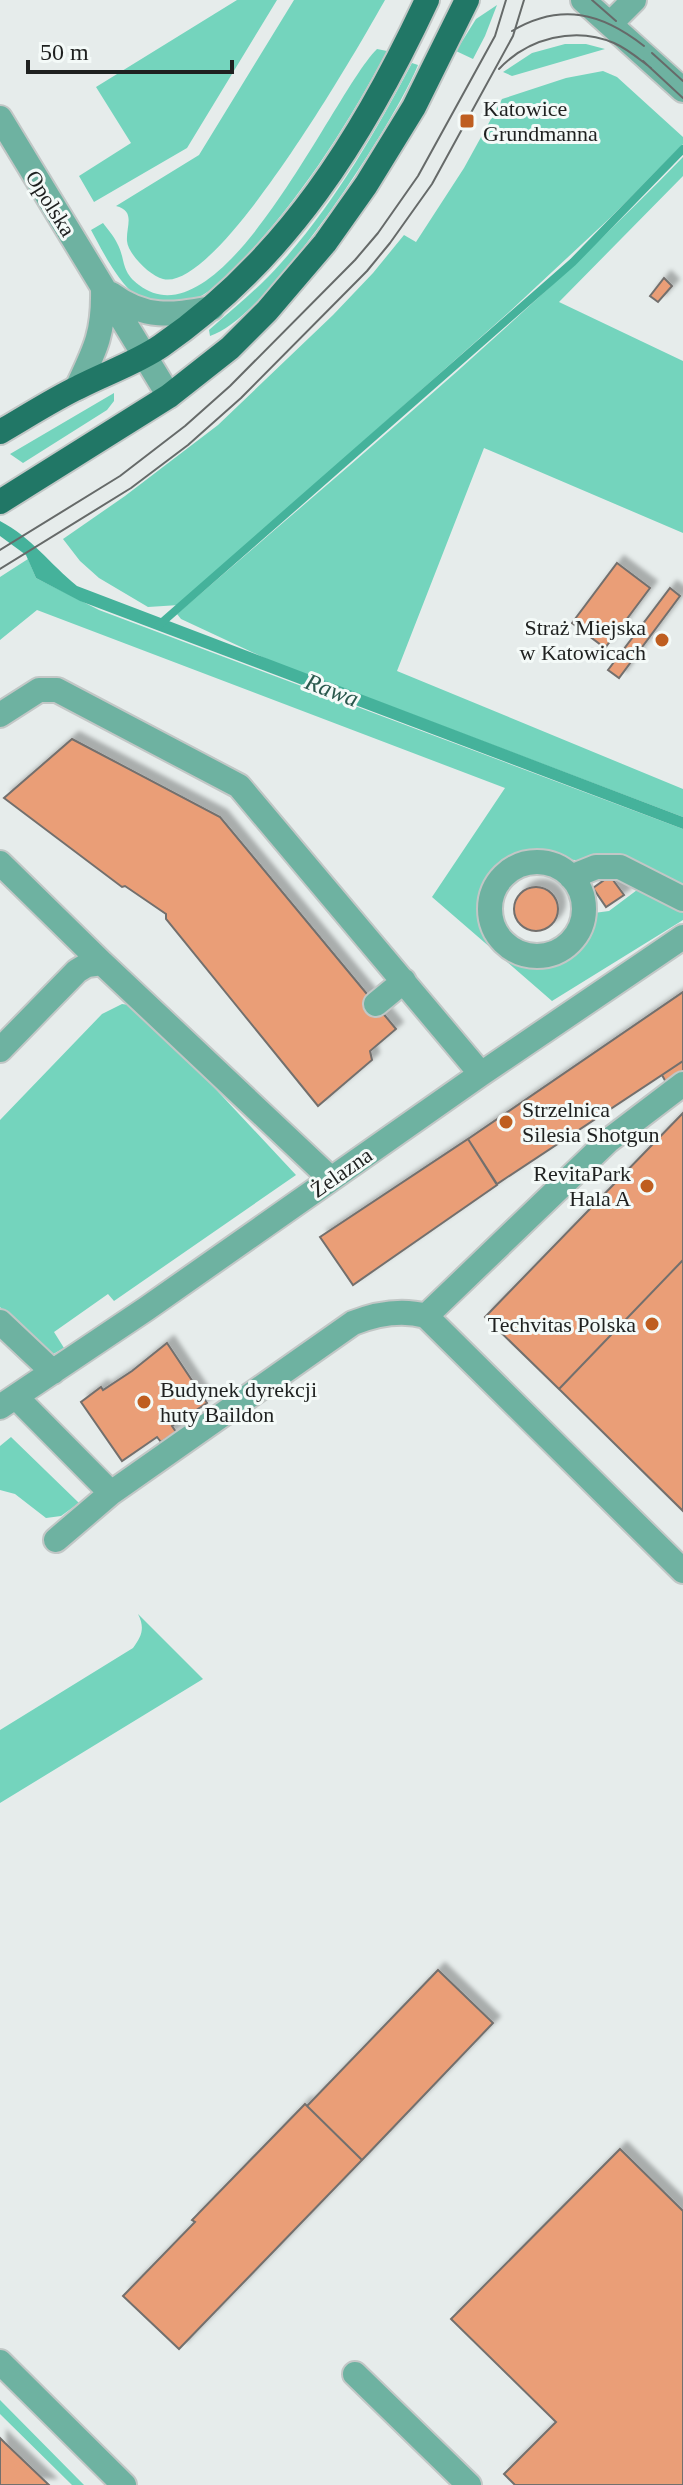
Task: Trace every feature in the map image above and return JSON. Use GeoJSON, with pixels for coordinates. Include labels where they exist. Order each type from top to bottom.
{"type":"FeatureCollection","features":[{"type":"Feature","properties":{"kind":"main road"},"geometry":{"type":"LineString","coordinates":[[0,432],[77,388],[146,355],[212,308],[282,239],[323,187],[381,92],[427,0]]}},
{"type":"Feature","properties":{"kind":"main road"},"geometry":{"type":"LineString","coordinates":[[0,502],[169,396],[230,348],[267,311],[343,219],[414,107],[467,0]]}},
{"type":"Feature","properties":{"kind":"street"},"geometry":{"type":"LineString","coordinates":[[583,0],[683,90]]}},
{"type":"Feature","properties":{"kind":"street"},"geometry":{"type":"LineString","coordinates":[[610,24],[634,0]]}},
{"type":"Feature","properties":{"kind":"street","name":"Opolska"},"geometry":{"type":"LineString","coordinates":[[0,118],[169,396]]}},
{"type":"Feature","properties":{"kind":"street","name":"Opolska"},"geometry":{"type":"LineString","coordinates":[[103,287],[137,310],[171,315],[212,308]]}},
{"type":"Feature","properties":{"kind":"street"},"geometry":{"type":"LineString","coordinates":[[77,388],[97,347],[104,319],[103,287]]}},
{"type":"Feature","properties":{"kind":"street"},"geometry":{"type":"LineString","coordinates":[[0,715],[39,690],[57,690],[239,786],[481,1074]]}},
{"type":"Feature","properties":{"kind":"street"},"geometry":{"type":"LineString","coordinates":[[0,863],[331,1179]]}},
{"type":"Feature","properties":{"kind":"street"},"geometry":{"type":"LineString","coordinates":[[571,877],[596,867],[620,867],[683,899]]}},
{"type":"Feature","properties":{"kind":"street","name":"Żelazna"},"geometry":{"type":"LineString","coordinates":[[8,1402],[683,937]]}},
{"type":"Feature","properties":{"kind":"street"},"geometry":{"type":"LineString","coordinates":[[0,1050],[77,971],[87,965],[102,963]]}},
{"type":"Feature","properties":{"kind":"street"},"geometry":{"type":"LineString","coordinates":[[376,1004],[404,981]]}},
{"type":"Feature","properties":{"kind":"street"},"geometry":{"type":"LineString","coordinates":[[426,1316],[608,1141],[683,1084]]}},
{"type":"Feature","properties":{"kind":"street"},"geometry":{"type":"LineString","coordinates":[[56,1540],[111,1493],[353,1323],[387,1313],[426,1316],[683,1571]]}},
{"type":"Feature","properties":{"kind":"street"},"geometry":{"type":"LineString","coordinates":[[0,1322],[53,1372]]}},
{"type":"Feature","properties":{"kind":"street"},"geometry":{"type":"LineString","coordinates":[[8,1402],[111,1493]]}},
{"type":"Feature","properties":{"kind":"street"},"geometry":{"type":"LineString","coordinates":[[0,2362],[124,2485]]}},
{"type":"Feature","properties":{"kind":"street"},"geometry":{"type":"LineString","coordinates":[[355,2374],[469,2485]]}},
{"type":"Feature","properties":{"kind":"shaded area"},"geometry":{"type":"Polygon","coordinates":[[[237,0],[277,0],[187,148],[94,202],[79,176],[131,143],[96,87],[237,0]]]}},
{"type":"Feature","properties":{"kind":"shaded area"},"geometry":{"type":"Polygon","coordinates":[[[294,0],[385,0],[317,113],[250,210],[217,248],[187,273],[163,279],[152,274],[131,252],[127,241],[128,215],[116,206],[199,155],[294,0]]]}},
{"type":"Feature","properties":{"kind":"shaded area"},"geometry":{"type":"Polygon","coordinates":[[[497,5],[473,59],[456,51],[476,19],[497,5]]]}},
{"type":"Feature","properties":{"kind":"shaded area"},"geometry":{"type":"Polygon","coordinates":[[[565,44],[586,44],[605,49],[512,76],[503,72],[532,53],[565,44]]]}},
{"type":"Feature","properties":{"kind":"shaded area"},"geometry":{"type":"Polygon","coordinates":[[[377,49],[387,51],[323,158],[267,233],[222,280],[202,295],[175,304],[147,301],[126,286],[91,230],[103,223],[116,240],[126,270],[139,285],[172,295],[206,281],[240,250],[273,207],[377,49]]]}},
{"type":"Feature","properties":{"kind":"shaded area"},"geometry":{"type":"Polygon","coordinates":[[[412,63],[418,65],[405,93],[327,216],[264,295],[235,322],[210,336],[209,330],[273,272],[319,217],[368,141],[412,63]]]}},
{"type":"Feature","properties":{"kind":"shaded area"},"geometry":{"type":"Polygon","coordinates":[[[603,71],[617,77],[683,137],[683,144],[611,217],[508,313],[179,605],[148,607],[99,578],[80,561],[63,539],[218,425],[333,315],[404,235],[416,242],[464,168],[502,99],[566,78],[603,71]]]}},
{"type":"Feature","properties":{"kind":"shaded area"},"geometry":{"type":"Polygon","coordinates":[[[683,157],[683,176],[559,302],[683,361],[683,533],[484,448],[397,671],[683,789],[683,817],[271,661],[181,619],[177,614],[499,334],[683,157]]]}},
{"type":"Feature","properties":{"kind":"shaded area"},"geometry":{"type":"Polygon","coordinates":[[[114,393],[114,401],[107,410],[23,463],[10,454],[114,393]]]}},
{"type":"Feature","properties":{"kind":"shaded area"},"geometry":{"type":"Polygon","coordinates":[[[28,559],[36,578],[99,610],[683,829],[683,891],[590,861],[516,856],[490,882],[479,907],[483,930],[503,950],[532,961],[547,962],[562,958],[578,947],[594,913],[609,911],[641,887],[683,908],[683,920],[552,1001],[432,897],[505,788],[37,610],[0,640],[0,577],[28,559]]]}},
{"type":"Feature","properties":{"kind":"shaded area"},"geometry":{"type":"Polygon","coordinates":[[[122,1004],[138,1006],[296,1175],[114,1301],[108,1294],[54,1332],[64,1348],[48,1357],[0,1307],[0,1120],[102,1014],[122,1004]]]}},
{"type":"Feature","properties":{"kind":"shaded area"},"geometry":{"type":"Polygon","coordinates":[[[11,1437],[79,1503],[61,1516],[46,1518],[15,1494],[0,1490],[0,1446],[11,1437]]]}},
{"type":"Feature","properties":{"kind":"shaded area"},"geometry":{"type":"Polygon","coordinates":[[[138,1614],[203,1679],[0,1803],[0,1730],[133,1648],[142,1632],[138,1614]]]}},
{"type":"Feature","properties":{"kind":"shaded area"},"geometry":{"type":"Polygon","coordinates":[[[0,2400],[84,2485],[72,2485],[0,2414],[0,2400]]]}},
{"type":"Feature","properties":{"kind":"water","name":"Rawa"},"geometry":{"type":"Polygon","coordinates":[[[0,521],[31,543],[77,586],[683,817],[683,829],[80,601],[36,578],[26,555],[0,536],[0,521]]]}},
{"type":"Feature","properties":{"kind":"building"},"geometry":{"type":"Polygon","coordinates":[[[664,278],[672,286],[658,302],[650,296],[664,278]]]}},
{"type":"Feature","properties":{"kind":"building"},"geometry":{"type":"Polygon","coordinates":[[[617,563],[650,588],[605,648],[572,623],[617,563]]]}},
{"type":"Feature","properties":{"kind":"building"},"geometry":{"type":"Polygon","coordinates":[[[670,588],[680,596],[619,678],[608,670],[670,588]]]}},
{"type":"Feature","properties":{"kind":"building"},"geometry":{"type":"Polygon","coordinates":[[[72,739],[220,817],[396,1029],[370,1051],[372,1060],[318,1106],[166,919],[166,914],[125,886],[122,887],[4,798],[72,739]]]}},
{"type":"Feature","properties":{"kind":"building"},"geometry":{"type":"Polygon","coordinates":[[[610,876],[624,895],[606,907],[593,888],[610,876]]]}},
{"type":"Feature","properties":{"kind":"building"},"geometry":{"type":"Polygon","coordinates":[[[536,887],[552,893],[558,909],[552,925],[536,931],[520,925],[514,909],[520,893],[536,887]]]}},
{"type":"Feature","properties":{"kind":"building"},"geometry":{"type":"Polygon","coordinates":[[[683,992],[683,1061],[497,1184],[468,1139],[683,992]]]}},
{"type":"Feature","properties":{"kind":"building"},"geometry":{"type":"Polygon","coordinates":[[[683,1061],[683,1074],[667,1084],[662,1075],[683,1061]]]}},
{"type":"Feature","properties":{"kind":"building","name":"RevitaPark Hala A"},"geometry":{"type":"Polygon","coordinates":[[[683,1113],[683,1260],[559,1389],[485,1317],[683,1113]]]}},
{"type":"Feature","properties":{"kind":"building"},"geometry":{"type":"Polygon","coordinates":[[[468,1139],[497,1185],[353,1285],[320,1237],[468,1139]]]}},
{"type":"Feature","properties":{"kind":"building","name":"Techvitas Polska"},"geometry":{"type":"Polygon","coordinates":[[[683,1260],[683,1511],[559,1389],[683,1260]]]}},
{"type":"Feature","properties":{"kind":"building","name":"Budynek dyrekcji huty Baildon"},"geometry":{"type":"Polygon","coordinates":[[[167,1343],[207,1403],[172,1426],[176,1432],[161,1442],[157,1437],[122,1461],[81,1402],[101,1387],[103,1390],[132,1371],[167,1343]]]}},
{"type":"Feature","properties":{"kind":"building"},"geometry":{"type":"Polygon","coordinates":[[[438,1970],[493,2023],[362,2160],[307,2106],[438,1970]]]}},
{"type":"Feature","properties":{"kind":"building"},"geometry":{"type":"Polygon","coordinates":[[[305,2104],[362,2160],[179,2349],[123,2296],[305,2104]]]}},
{"type":"Feature","properties":{"kind":"building"},"geometry":{"type":"Polygon","coordinates":[[[620,2149],[683,2211],[683,2485],[515,2485],[504,2474],[556,2422],[451,2319],[620,2149]]]}},
{"type":"Feature","properties":{"kind":"building"},"geometry":{"type":"Polygon","coordinates":[[[0,2438],[5,2443],[49,2485],[0,2485],[0,2438]]]}},
{"type":"Feature","properties":{"kind":"waterway"},"geometry":{"type":"LineString","coordinates":[[159,625],[573,262],[683,149]]}},
{"type":"Feature","properties":{"kind":"tram line"},"geometry":{"type":"LineString","coordinates":[[0,550],[120,476],[185,426],[230,386],[355,260],[418,176],[495,36],[506,0]]}},
{"type":"Feature","properties":{"kind":"tram line"},"geometry":{"type":"LineString","coordinates":[[0,569],[131,488],[188,445],[241,398],[367,271],[432,184],[513,36],[524,0]]}},
{"type":"Feature","properties":{"kind":"tram line"},"geometry":{"type":"LineString","coordinates":[[592,0],[616,21]]}},
{"type":"Feature","properties":{"kind":"tram line"},"geometry":{"type":"LineString","coordinates":[[512,31],[547,16],[581,15],[613,26],[644,46]]}},
{"type":"Feature","properties":{"kind":"tram line"},"geometry":{"type":"LineString","coordinates":[[499,69],[524,49],[568,36],[599,38],[614,43],[651,68]]}},
{"type":"Feature","properties":{"kind":"tram line"},"geometry":{"type":"LineString","coordinates":[[652,53],[683,81]]}},
{"type":"Feature","properties":{"kind":"tram line"},"geometry":{"type":"LineString","coordinates":[[643,61],[683,98]]}},
{"type":"Feature","properties":{"kind":"place","name":"Katowice Grundmanna"},"geometry":{"type":"Point","coordinates":[467,121]}},
{"type":"Feature","properties":{"kind":"place","name":"Straż Miejska w Katowicach"},"geometry":{"type":"Point","coordinates":[662,640]}},
{"type":"Feature","properties":{"kind":"place","name":"Strzelnica Silesia Shotgun"},"geometry":{"type":"Point","coordinates":[506,1122]}},
{"type":"Feature","properties":{"kind":"place","name":"RevitaPark Hala A"},"geometry":{"type":"Point","coordinates":[647,1186]}},
{"type":"Feature","properties":{"kind":"place","name":"Techvitas Polska"},"geometry":{"type":"Point","coordinates":[652,1324]}},
{"type":"Feature","properties":{"kind":"place","name":"Budynek dyrekcji huty Baildon"},"geometry":{"type":"Point","coordinates":[144,1402]}}]}
